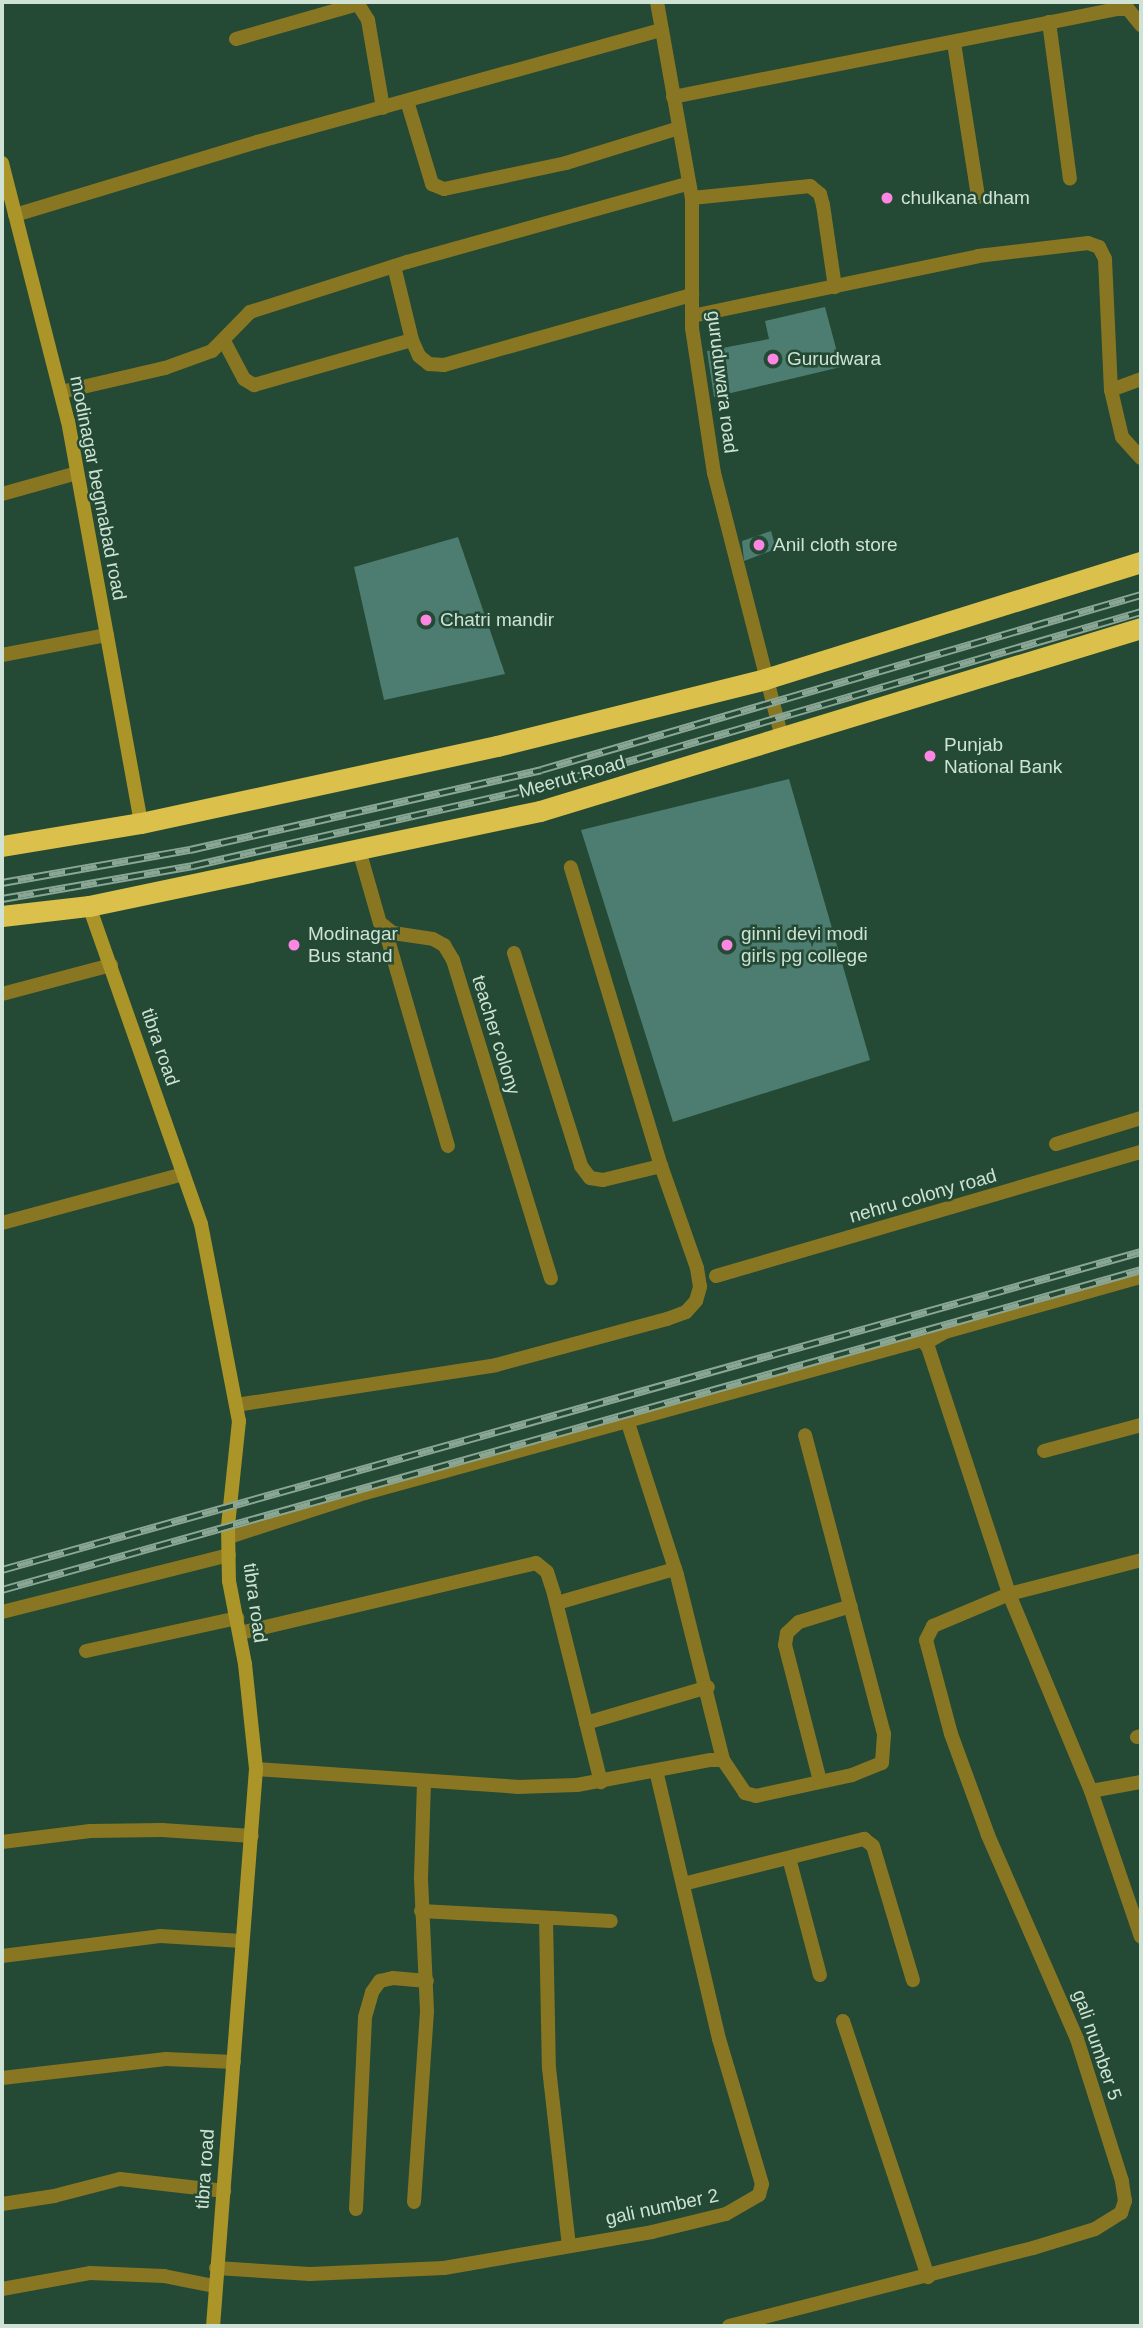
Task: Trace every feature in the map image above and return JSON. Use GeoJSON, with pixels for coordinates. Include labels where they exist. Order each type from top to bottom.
{"type":"FeatureCollection","features":[{"type":"Feature","properties":{"kind":"highway"},"geometry":{"type":"LineString","coordinates":[[2,846],[141,823],[497,746],[765,679],[1141,562]]}},
{"type":"Feature","properties":{"kind":"highway","name":"Meerut Road"},"geometry":{"type":"LineString","coordinates":[[2,916],[89,906],[540,811],[1141,628]]}},
{"type":"Feature","properties":{"kind":"street","name":"guruduwara road"},"geometry":{"type":"LineString","coordinates":[[657,2],[692,198],[692,316],[714,473],[782,738]]}},
{"type":"Feature","properties":{"kind":"street"},"geometry":{"type":"LineString","coordinates":[[236,39],[358,4],[368,20],[383,108]]}},
{"type":"Feature","properties":{"kind":"street"},"geometry":{"type":"LineString","coordinates":[[673,97],[954,43],[1049,22],[1078,9],[1128,9],[1141,25]]}},
{"type":"Feature","properties":{"kind":"street"},"geometry":{"type":"LineString","coordinates":[[1049,22],[1070,179]]}},
{"type":"Feature","properties":{"kind":"street"},"geometry":{"type":"LineString","coordinates":[[15,215],[662,30]]}},
{"type":"Feature","properties":{"kind":"street"},"geometry":{"type":"LineString","coordinates":[[954,43],[978,197]]}},
{"type":"Feature","properties":{"kind":"street"},"geometry":{"type":"LineString","coordinates":[[407,101],[432,184],[444,190],[566,163],[679,128]]}},
{"type":"Feature","properties":{"kind":"street","name":"modinagar begmabad road"},"geometry":{"type":"LineString","coordinates":[[2,163],[61,392],[141,823]]}},
{"type":"Feature","properties":{"kind":"street"},"geometry":{"type":"LineString","coordinates":[[61,392],[165,368],[212,351],[224,341],[239,318],[250,312],[394,266],[689,183]]}},
{"type":"Feature","properties":{"kind":"street"},"geometry":{"type":"LineString","coordinates":[[692,198],[810,186],[820,194],[835,287]]}},
{"type":"Feature","properties":{"kind":"street"},"geometry":{"type":"LineString","coordinates":[[692,316],[978,256],[1088,243],[1099,247],[1105,259],[1111,390],[1122,437],[1141,458]]}},
{"type":"Feature","properties":{"kind":"street"},"geometry":{"type":"LineString","coordinates":[[394,266],[412,340],[419,356],[429,364],[444,365],[692,295]]}},
{"type":"Feature","properties":{"kind":"street"},"geometry":{"type":"LineString","coordinates":[[224,341],[244,379],[254,385],[412,340]]}},
{"type":"Feature","properties":{"kind":"street"},"geometry":{"type":"LineString","coordinates":[[1111,390],[1141,379]]}},
{"type":"Feature","properties":{"kind":"street"},"geometry":{"type":"LineString","coordinates":[[2,494],[77,472]]}},
{"type":"Feature","properties":{"kind":"street"},"geometry":{"type":"LineString","coordinates":[[2,655],[107,635]]}},
{"type":"Feature","properties":{"kind":"street"},"geometry":{"type":"LineString","coordinates":[[359,849],[372,904],[384,926],[448,1146]]}},
{"type":"Feature","properties":{"kind":"street"},"geometry":{"type":"LineString","coordinates":[[236,1405],[496,1365],[686,1312],[700,1287],[697,1268],[661,1166],[571,867]]}},
{"type":"Feature","properties":{"kind":"street","name":"tibra road"},"geometry":{"type":"LineString","coordinates":[[89,906],[201,1224],[239,1421],[229,1555],[256,1769],[213,2326]]}},
{"type":"Feature","properties":{"kind":"street","name":"teacher colony"},"geometry":{"type":"LineString","coordinates":[[384,926],[393,933],[433,939],[444,945],[453,960],[551,1278]]}},
{"type":"Feature","properties":{"kind":"street"},"geometry":{"type":"LineString","coordinates":[[514,953],[581,1166],[590,1178],[603,1180],[661,1166]]}},
{"type":"Feature","properties":{"kind":"street"},"geometry":{"type":"LineString","coordinates":[[2,994],[111,965]]}},
{"type":"Feature","properties":{"kind":"street"},"geometry":{"type":"LineString","coordinates":[[1056,1144],[1141,1118]]}},
{"type":"Feature","properties":{"kind":"street","name":"nehru colony road"},"geometry":{"type":"LineString","coordinates":[[716,1276],[1141,1152]]}},
{"type":"Feature","properties":{"kind":"street"},"geometry":{"type":"LineString","coordinates":[[2,1223],[184,1174]]}},
{"type":"Feature","properties":{"kind":"street"},"geometry":{"type":"LineString","coordinates":[[926,1343],[945,1332],[1141,1277]]}},
{"type":"Feature","properties":{"kind":"street"},"geometry":{"type":"LineString","coordinates":[[229,1537],[358,1495],[917,1339],[926,1343],[1009,1594],[1091,1791],[1141,1937]]}},
{"type":"Feature","properties":{"kind":"street"},"geometry":{"type":"LineString","coordinates":[[627,1420],[675,1569],[708,1687],[723,1760],[745,1793],[756,1796],[869,1770],[882,1763],[886,1752],[805,1435]]}},
{"type":"Feature","properties":{"kind":"street"},"geometry":{"type":"LineString","coordinates":[[1044,1451],[1141,1425]]}},
{"type":"Feature","properties":{"kind":"street"},"geometry":{"type":"LineString","coordinates":[[2,1612],[229,1555]]}},
{"type":"Feature","properties":{"kind":"street","name":"gali number 5"},"geometry":{"type":"LineString","coordinates":[[729,2326],[928,2277],[1095,2229],[1121,2213],[1125,2202],[1077,2039],[988,1835],[951,1734],[926,1640],[933,1626],[1009,1594],[1141,1560]]}},
{"type":"Feature","properties":{"kind":"street"},"geometry":{"type":"LineString","coordinates":[[240,1633],[414,1594],[524,1562],[536,1563],[547,1572],[557,1603],[601,1782]]}},
{"type":"Feature","properties":{"kind":"street"},"geometry":{"type":"LineString","coordinates":[[557,1603],[675,1569]]}},
{"type":"Feature","properties":{"kind":"street"},"geometry":{"type":"LineString","coordinates":[[820,1782],[785,1645],[787,1633],[799,1622],[850,1606]]}},
{"type":"Feature","properties":{"kind":"street"},"geometry":{"type":"LineString","coordinates":[[86,1651],[237,1618]]}},
{"type":"Feature","properties":{"kind":"street"},"geometry":{"type":"LineString","coordinates":[[586,1723],[708,1687]]}},
{"type":"Feature","properties":{"kind":"street"},"geometry":{"type":"LineString","coordinates":[[256,1769],[517,1787],[601,1782],[723,1760]]}},
{"type":"Feature","properties":{"kind":"street","name":"gali number 2"},"geometry":{"type":"LineString","coordinates":[[216,2268],[310,2274],[444,2268],[726,2214],[749,2203],[762,2184],[719,2039],[656,1771]]}},
{"type":"Feature","properties":{"kind":"street"},"geometry":{"type":"LineString","coordinates":[[414,2202],[426,1981],[421,1911],[424,1781]]}},
{"type":"Feature","properties":{"kind":"street"},"geometry":{"type":"LineString","coordinates":[[1091,1791],[1141,1782]]}},
{"type":"Feature","properties":{"kind":"street"},"geometry":{"type":"LineString","coordinates":[[2,1842],[90,1831],[162,1829],[252,1836]]}},
{"type":"Feature","properties":{"kind":"street"},"geometry":{"type":"LineString","coordinates":[[683,1884],[863,1839],[873,1846],[913,1980]]}},
{"type":"Feature","properties":{"kind":"street"},"geometry":{"type":"LineString","coordinates":[[789,1858],[820,1975]]}},
{"type":"Feature","properties":{"kind":"street"},"geometry":{"type":"LineString","coordinates":[[421,1911],[611,1921]]}},
{"type":"Feature","properties":{"kind":"street"},"geometry":{"type":"LineString","coordinates":[[546,1918],[549,2068],[569,2245]]}},
{"type":"Feature","properties":{"kind":"street"},"geometry":{"type":"LineString","coordinates":[[2,1956],[160,1936],[242,1941]]}},
{"type":"Feature","properties":{"kind":"street"},"geometry":{"type":"LineString","coordinates":[[356,2209],[365,2017],[372,1992],[380,1981],[393,1978],[426,1981]]}},
{"type":"Feature","properties":{"kind":"street"},"geometry":{"type":"LineString","coordinates":[[844,2021],[928,2277]]}},
{"type":"Feature","properties":{"kind":"street"},"geometry":{"type":"LineString","coordinates":[[2,2078],[108,2063],[166,2059],[234,2062]]}},
{"type":"Feature","properties":{"kind":"street"},"geometry":{"type":"LineString","coordinates":[[2,2204],[54,2196],[120,2179],[224,2191]]}},
{"type":"Feature","properties":{"kind":"street"},"geometry":{"type":"LineString","coordinates":[[2,2289],[90,2273],[164,2276],[214,2286]]}},
{"type":"Feature","properties":{"kind":"building","name":"Gurudwara"},"geometry":{"type":"Polygon","coordinates":[[[825,307],[841,367],[714,397],[707,351],[769,339],[765,321],[825,307]]]}},
{"type":"Feature","properties":{"kind":"building","name":"Anil cloth store"},"geometry":{"type":"Polygon","coordinates":[[[771,531],[776,549],[744,561],[742,541],[771,531]]]}},
{"type":"Feature","properties":{"kind":"building","name":"Chatri mandir"},"geometry":{"type":"Polygon","coordinates":[[[458,537],[505,674],[384,700],[354,567],[458,537]]]}},
{"type":"Feature","properties":{"kind":"building","name":"ginni devi modi girls pg college"},"geometry":{"type":"Polygon","coordinates":[[[789,779],[870,1060],[673,1122],[581,830],[789,779]]]}},
{"type":"Feature","properties":{"kind":"railway"},"geometry":{"type":"LineString","coordinates":[[2,883],[190,850],[541,770],[1141,595]]}},
{"type":"Feature","properties":{"kind":"railway"},"geometry":{"type":"LineString","coordinates":[[2,899],[193,866],[545,786],[1141,612]]}},
{"type":"Feature","properties":{"kind":"railway"},"geometry":{"type":"LineString","coordinates":[[2,1570],[1141,1252]]}},
{"type":"Feature","properties":{"kind":"railway"},"geometry":{"type":"LineString","coordinates":[[2,1590],[1141,1270]]}},
{"type":"Feature","properties":{"kind":"place","name":"chulkana dham"},"geometry":{"type":"Point","coordinates":[887,198]}},
{"type":"Feature","properties":{"kind":"place","name":"Gurudwara"},"geometry":{"type":"Point","coordinates":[773,359]}},
{"type":"Feature","properties":{"kind":"place","name":"Anil cloth store"},"geometry":{"type":"Point","coordinates":[759,545]}},
{"type":"Feature","properties":{"kind":"place","name":"Chatri mandir"},"geometry":{"type":"Point","coordinates":[426,620]}},
{"type":"Feature","properties":{"kind":"place","name":"Punjab National Bank"},"geometry":{"type":"Point","coordinates":[930,756]}},
{"type":"Feature","properties":{"kind":"place","name":"Modinagar Bus stand"},"geometry":{"type":"Point","coordinates":[294,945]}},
{"type":"Feature","properties":{"kind":"place","name":"ginni devi modi girls pg college"},"geometry":{"type":"Point","coordinates":[727,945]}}]}
